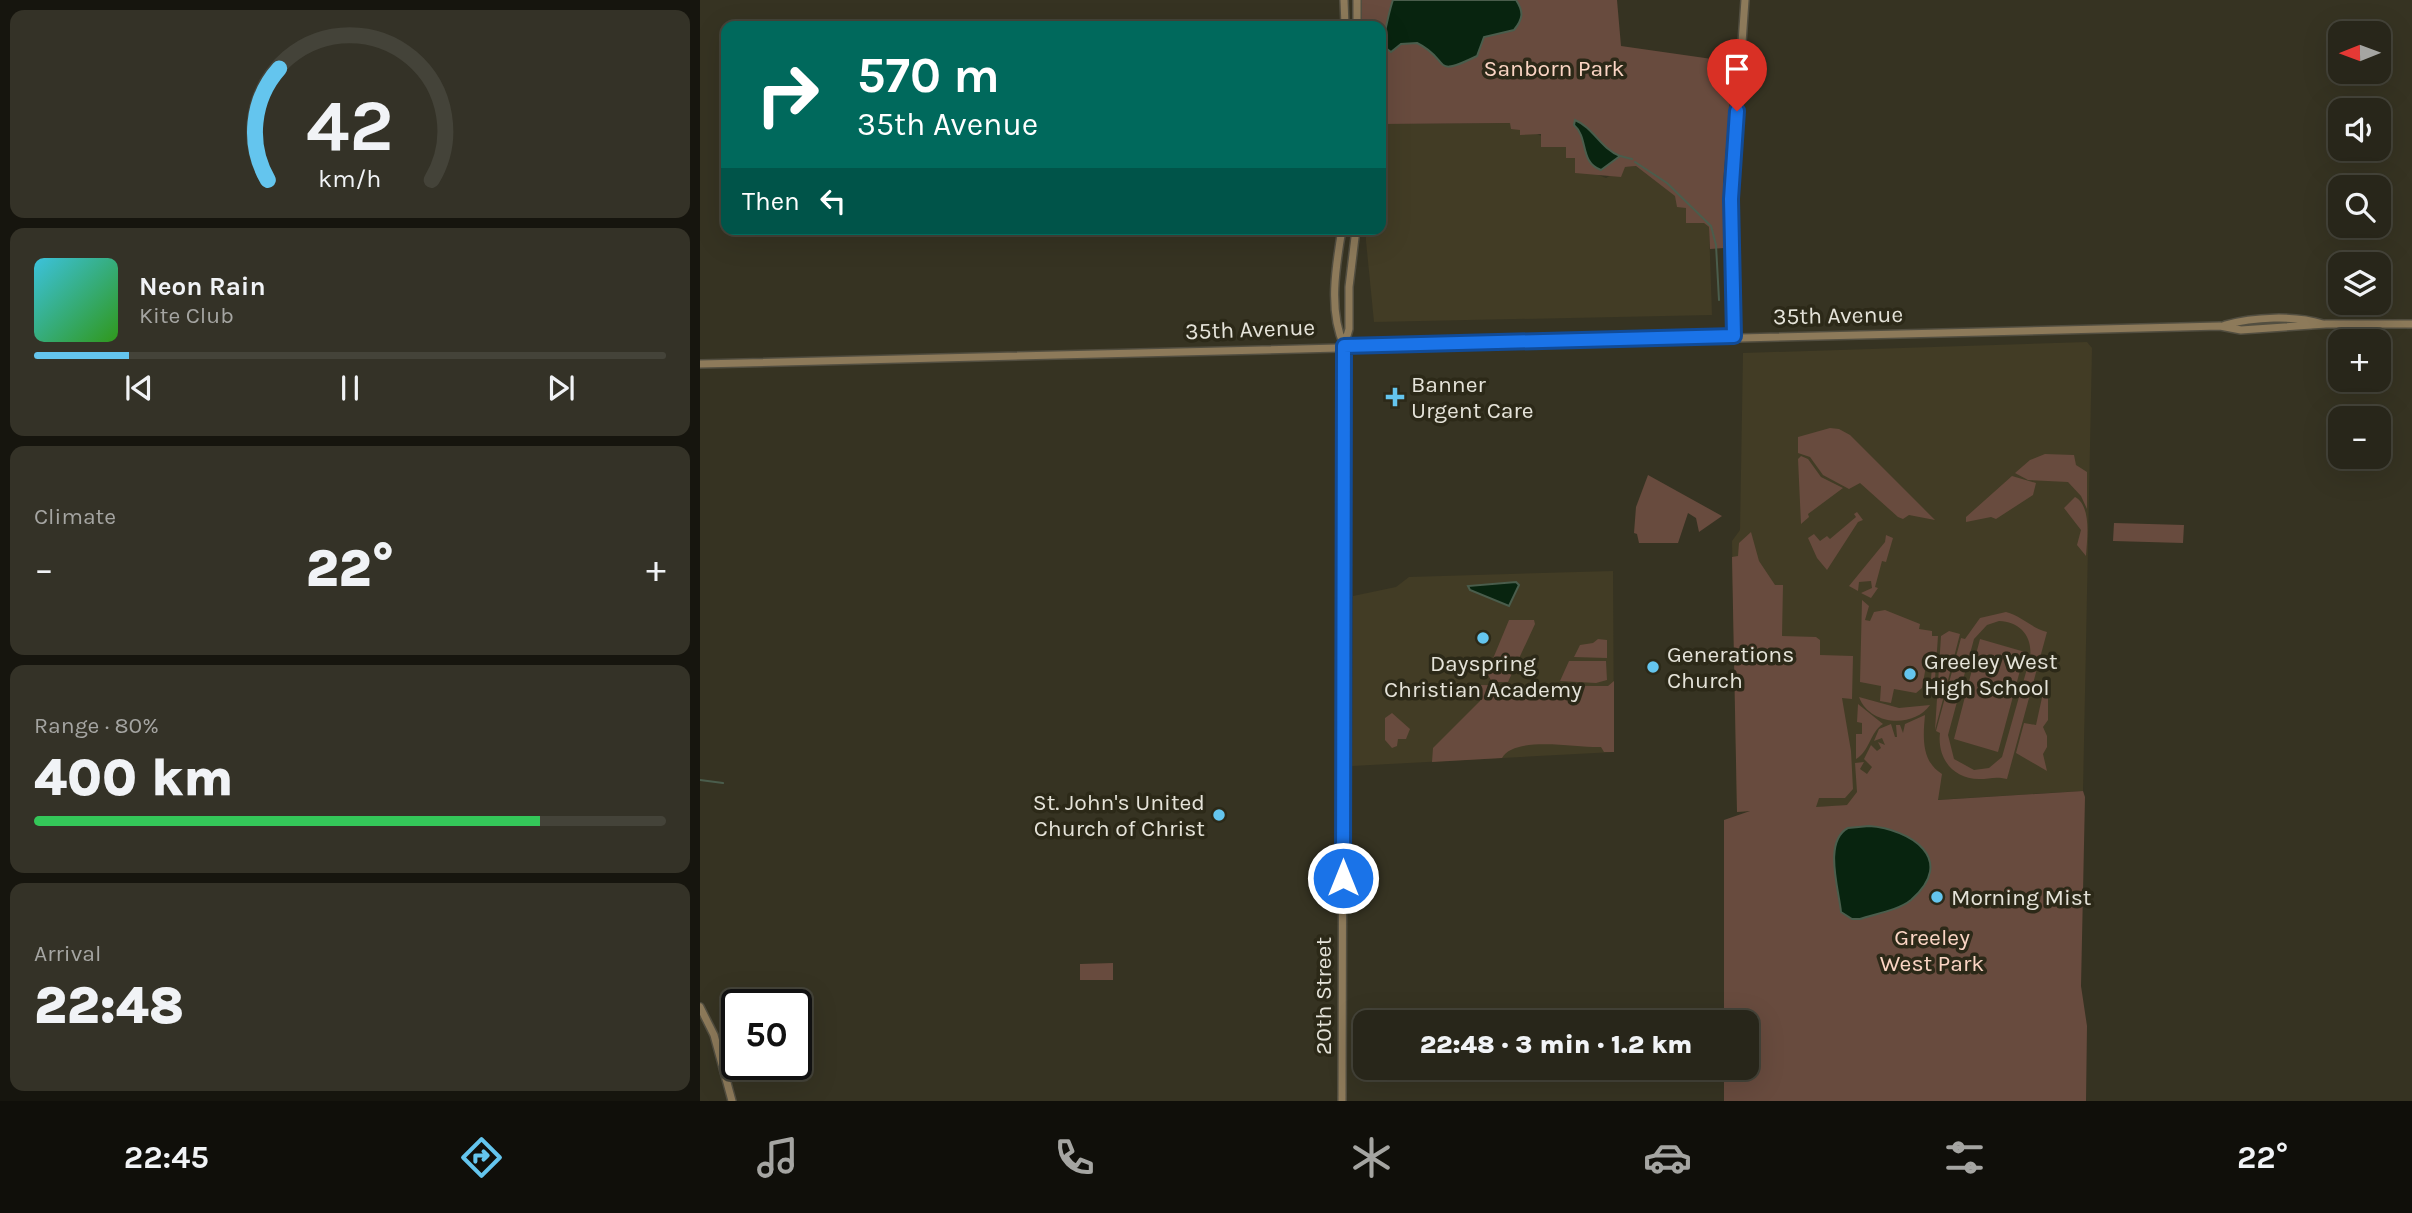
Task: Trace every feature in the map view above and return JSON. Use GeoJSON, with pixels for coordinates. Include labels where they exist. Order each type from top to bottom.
{"type":"FeatureCollection","features":[{"type":"Feature","properties":{"kind":"main road"},"geometry":{"type":"LineString","coordinates":[[1344,0],[1345,21]]}},
{"type":"Feature","properties":{"kind":"main road"},"geometry":{"type":"LineString","coordinates":[[1357,0],[1357,21]]}},
{"type":"Feature","properties":{"kind":"main road"},"geometry":{"type":"LineString","coordinates":[[1734,336],[1731,199],[1745,0]]}},
{"type":"Feature","properties":{"kind":"main road","name":"20th Street"},"geometry":{"type":"LineString","coordinates":[[1341,235],[1336,269],[1336,330],[1344,346]]}},
{"type":"Feature","properties":{"kind":"main road","name":"20th Street"},"geometry":{"type":"LineString","coordinates":[[1342,1101],[1344,346],[1349,329],[1349,287],[1355,235]]}},
{"type":"Feature","properties":{"kind":"main road","name":"35th Avenue"},"geometry":{"type":"LineString","coordinates":[[700,364],[1734,336],[2220,326],[2241,330],[2326,324],[2412,324]]}},
{"type":"Feature","properties":{"kind":"main road"},"geometry":{"type":"LineString","coordinates":[[700,1007],[713,1035],[732,1101]]}},
{"type":"Feature","properties":{"kind":"shaded area"},"geometry":{"type":"Polygon","coordinates":[[[1393,0],[1516,0],[1521,15],[1514,30],[1484,37],[1477,56],[1453,66],[1442,64],[1428,49],[1417,43],[1401,44],[1391,52],[1386,48],[1386,27],[1393,0]]]}},
{"type":"Feature","properties":{"kind":"shaded area"},"geometry":{"type":"Polygon","coordinates":[[[1575,120],[1620,156],[1601,170],[1594,166],[1587,156],[1579,130],[1574,125],[1575,120]]]}},
{"type":"Feature","properties":{"kind":"shaded area"},"geometry":{"type":"Polygon","coordinates":[[[1510,123],[1566,146],[1575,158],[1575,173],[1594,173],[1606,178],[1625,167],[1636,166],[1676,196],[1709,227],[1712,315],[1374,322],[1366,235],[1386,235],[1386,124],[1510,123]]]}},
{"type":"Feature","properties":{"kind":"shaded area","name":"Greeley West High School"},"geometry":{"type":"Polygon","coordinates":[[[2087,342],[2092,348],[2083,791],[1737,812],[1732,541],[1740,530],[1743,353],[2087,342]]]}},
{"type":"Feature","properties":{"kind":"shaded area","name":"Dayspring Christian Academy"},"geometry":{"type":"Polygon","coordinates":[[[1613,571],[1614,752],[1352,766],[1353,596],[1396,587],[1409,577],[1613,571]]]}},
{"type":"Feature","properties":{"kind":"shaded area"},"geometry":{"type":"Polygon","coordinates":[[[1516,582],[1519,585],[1509,606],[1470,590],[1468,586],[1516,582]]]}},
{"type":"Feature","properties":{"kind":"shaded area"},"geometry":{"type":"Polygon","coordinates":[[[1848,828],[1885,828],[1913,840],[1929,859],[1930,872],[1924,885],[1911,900],[1894,909],[1852,919],[1841,912],[1834,854],[1840,834],[1848,828]]]}},
{"type":"Feature","properties":{"kind":"green space","name":"Sanborn Park"},"geometry":{"type":"Polygon","coordinates":[[[1361,0],[1617,0],[1621,46],[1733,62],[1723,184],[1724,248],[1710,249],[1709,227],[1704,223],[1686,223],[1686,208],[1677,207],[1675,196],[1636,166],[1625,167],[1621,177],[1575,173],[1575,158],[1566,158],[1566,147],[1541,147],[1541,134],[1520,135],[1520,130],[1511,129],[1510,123],[1386,124],[1386,21],[1362,21],[1361,0]]]}},
{"type":"Feature","properties":{"kind":"green space"},"geometry":{"type":"Polygon","coordinates":[[[1830,428],[1850,435],[1935,520],[1909,515],[1903,519],[1898,517],[1860,483],[1849,489],[1823,475],[1810,457],[1798,453],[1798,437],[1830,428]]]}},
{"type":"Feature","properties":{"kind":"green space"},"geometry":{"type":"Polygon","coordinates":[[[2045,454],[2074,455],[2076,465],[2087,472],[2087,509],[2081,496],[2068,482],[2028,480],[2015,473],[2030,460],[2045,454]]]}},
{"type":"Feature","properties":{"kind":"green space"},"geometry":{"type":"Polygon","coordinates":[[[1801,456],[1808,459],[1821,477],[1843,488],[1808,514],[1809,517],[1801,524],[1798,459],[1801,456]]]}},
{"type":"Feature","properties":{"kind":"green space"},"geometry":{"type":"Polygon","coordinates":[[[1648,475],[1722,516],[1699,532],[1696,518],[1688,513],[1678,543],[1639,543],[1637,534],[1634,533],[1636,507],[1648,475]]]}},
{"type":"Feature","properties":{"kind":"green space"},"geometry":{"type":"Polygon","coordinates":[[[2012,476],[2036,483],[2033,495],[1996,519],[1991,517],[1966,522],[1966,517],[2012,476]]]}},
{"type":"Feature","properties":{"kind":"green space"},"geometry":{"type":"Polygon","coordinates":[[[2075,497],[2080,501],[2086,515],[2086,556],[2077,545],[2081,530],[2064,508],[2075,497]]]}},
{"type":"Feature","properties":{"kind":"green space"},"geometry":{"type":"Polygon","coordinates":[[[1857,512],[1863,520],[1858,522],[1827,570],[1817,558],[1808,538],[1814,534],[1820,541],[1827,536],[1830,539],[1856,517],[1854,514],[1857,512]]]}},
{"type":"Feature","properties":{"kind":"green space"},"geometry":{"type":"Polygon","coordinates":[[[2114,523],[2184,525],[2183,543],[2113,541],[2114,523]]]}},
{"type":"Feature","properties":{"kind":"green space","name":"Greeley West Park"},"geometry":{"type":"Polygon","coordinates":[[[1751,532],[1759,561],[1775,585],[1783,585],[1782,636],[1816,637],[1820,640],[1820,655],[1853,656],[1852,699],[1842,698],[1851,751],[1853,789],[1845,798],[1819,798],[1816,807],[1847,805],[1857,792],[1855,763],[1864,762],[1860,769],[1867,774],[1872,767],[1864,759],[1871,745],[1877,751],[1881,748],[1878,742],[1885,745],[1882,738],[1874,741],[1879,729],[1891,724],[1897,737],[1896,725],[1900,725],[1903,733],[1905,724],[1925,715],[1924,740],[1927,755],[1935,769],[1942,774],[1938,800],[2083,791],[2081,986],[2087,1026],[2086,1101],[1724,1101],[1724,1080],[1759,1080],[1759,1010],[1724,1010],[1724,820],[1750,811],[1737,812],[1732,557],[1738,556],[1739,543],[1751,532]]]}},
{"type":"Feature","properties":{"kind":"green space"},"geometry":{"type":"Polygon","coordinates":[[[1886,535],[1893,538],[1886,562],[1882,561],[1875,587],[1878,588],[1871,598],[1861,593],[1872,588],[1871,581],[1859,582],[1858,591],[1849,586],[1885,542],[1886,535]]]}},
{"type":"Feature","properties":{"kind":"green space"},"geometry":{"type":"Polygon","coordinates":[[[1862,600],[1869,606],[1865,620],[1870,621],[1874,612],[1885,610],[1920,624],[1919,629],[1932,631],[1932,636],[1938,636],[1935,679],[1931,679],[1932,666],[1926,666],[1922,688],[1916,693],[1894,689],[1891,703],[1880,701],[1881,686],[1860,682],[1862,600]]]}},
{"type":"Feature","properties":{"kind":"green space"},"geometry":{"type":"Polygon","coordinates":[[[2006,612],[2047,632],[2007,779],[1969,778],[1954,771],[1944,758],[1940,733],[1936,731],[1961,638],[1965,639],[1980,618],[2006,612]],[[2006,622],[1987,625],[1974,639],[1948,735],[1954,759],[1974,770],[1989,768],[2002,757],[2030,658],[2029,643],[2024,632],[2006,622]]]}},
{"type":"Feature","properties":{"kind":"green space"},"geometry":{"type":"Polygon","coordinates":[[[1509,620],[1534,620],[1535,624],[1508,682],[1492,682],[1487,673],[1509,620]]]}},
{"type":"Feature","properties":{"kind":"green space"},"geometry":{"type":"Polygon","coordinates":[[[1949,631],[1960,634],[1935,730],[1941,636],[1949,631]]]}},
{"type":"Feature","properties":{"kind":"green space"},"geometry":{"type":"Polygon","coordinates":[[[1598,639],[1607,640],[1607,658],[1574,657],[1580,645],[1593,643],[1598,639]]]}},
{"type":"Feature","properties":{"kind":"green space"},"geometry":{"type":"Polygon","coordinates":[[[1980,639],[2025,652],[1998,752],[1954,739],[1980,639]]]}},
{"type":"Feature","properties":{"kind":"green space"},"geometry":{"type":"Polygon","coordinates":[[[1569,661],[1606,661],[1607,680],[1596,683],[1560,681],[1569,661]]]}},
{"type":"Feature","properties":{"kind":"green space"},"geometry":{"type":"Polygon","coordinates":[[[1614,681],[1614,752],[1604,752],[1601,747],[1547,744],[1520,747],[1509,751],[1502,758],[1432,762],[1433,748],[1480,701],[1478,685],[1608,686],[1614,681]]]}},
{"type":"Feature","properties":{"kind":"green space"},"geometry":{"type":"Polygon","coordinates":[[[2038,684],[2048,688],[2048,720],[2043,727],[2047,736],[2047,747],[2043,754],[2047,771],[2016,753],[2024,723],[2036,725],[2043,693],[2036,691],[2038,684]]]}},
{"type":"Feature","properties":{"kind":"green space"},"geometry":{"type":"Polygon","coordinates":[[[1859,697],[1899,708],[1930,705],[1913,718],[1892,720],[1872,713],[1859,697]]]}},
{"type":"Feature","properties":{"kind":"green space"},"geometry":{"type":"Polygon","coordinates":[[[1858,704],[1883,724],[1861,756],[1856,759],[1856,734],[1862,734],[1862,723],[1857,722],[1858,704]]]}},
{"type":"Feature","properties":{"kind":"green space"},"geometry":{"type":"Polygon","coordinates":[[[1392,713],[1410,729],[1406,739],[1398,739],[1397,746],[1392,748],[1385,740],[1385,718],[1392,713]]]}},
{"type":"Feature","properties":{"kind":"green space"},"geometry":{"type":"Polygon","coordinates":[[[1113,963],[1113,980],[1080,980],[1080,964],[1113,963]]]}},
{"type":"Feature","properties":{"kind":"waterway"},"geometry":{"type":"LineString","coordinates":[[1620,156],[1632,159]]}},
{"type":"Feature","properties":{"kind":"waterway"},"geometry":{"type":"LineString","coordinates":[[1635,162],[1667,183],[1711,226],[1716,245],[1719,300]]}},
{"type":"Feature","properties":{"kind":"waterway"},"geometry":{"type":"LineString","coordinates":[[700,780],[723,783]]}},
{"type":"Feature","properties":{"kind":"place","name":"Banner Urgent Care"},"geometry":{"type":"Point","coordinates":[1395,397]}},
{"type":"Feature","properties":{"kind":"place","name":"Dayspring Christian Academy"},"geometry":{"type":"Point","coordinates":[1483,638]}},
{"type":"Feature","properties":{"kind":"place","name":"Generations Church"},"geometry":{"type":"Point","coordinates":[1653,667]}},
{"type":"Feature","properties":{"kind":"place","name":"Greeley West High School"},"geometry":{"type":"Point","coordinates":[1910,674]}},
{"type":"Feature","properties":{"kind":"place","name":"St. John's United Church of Christ"},"geometry":{"type":"Point","coordinates":[1219,815]}},
{"type":"Feature","properties":{"kind":"place","name":"Morning Mist"},"geometry":{"type":"Point","coordinates":[1937,897]}},
{"type":"Feature","properties":{"kind":"route"},"geometry":{"type":"LineString","coordinates":[[1343,878],[1344,346],[1734,336],[1731,199],[1737,111]]}}]}
